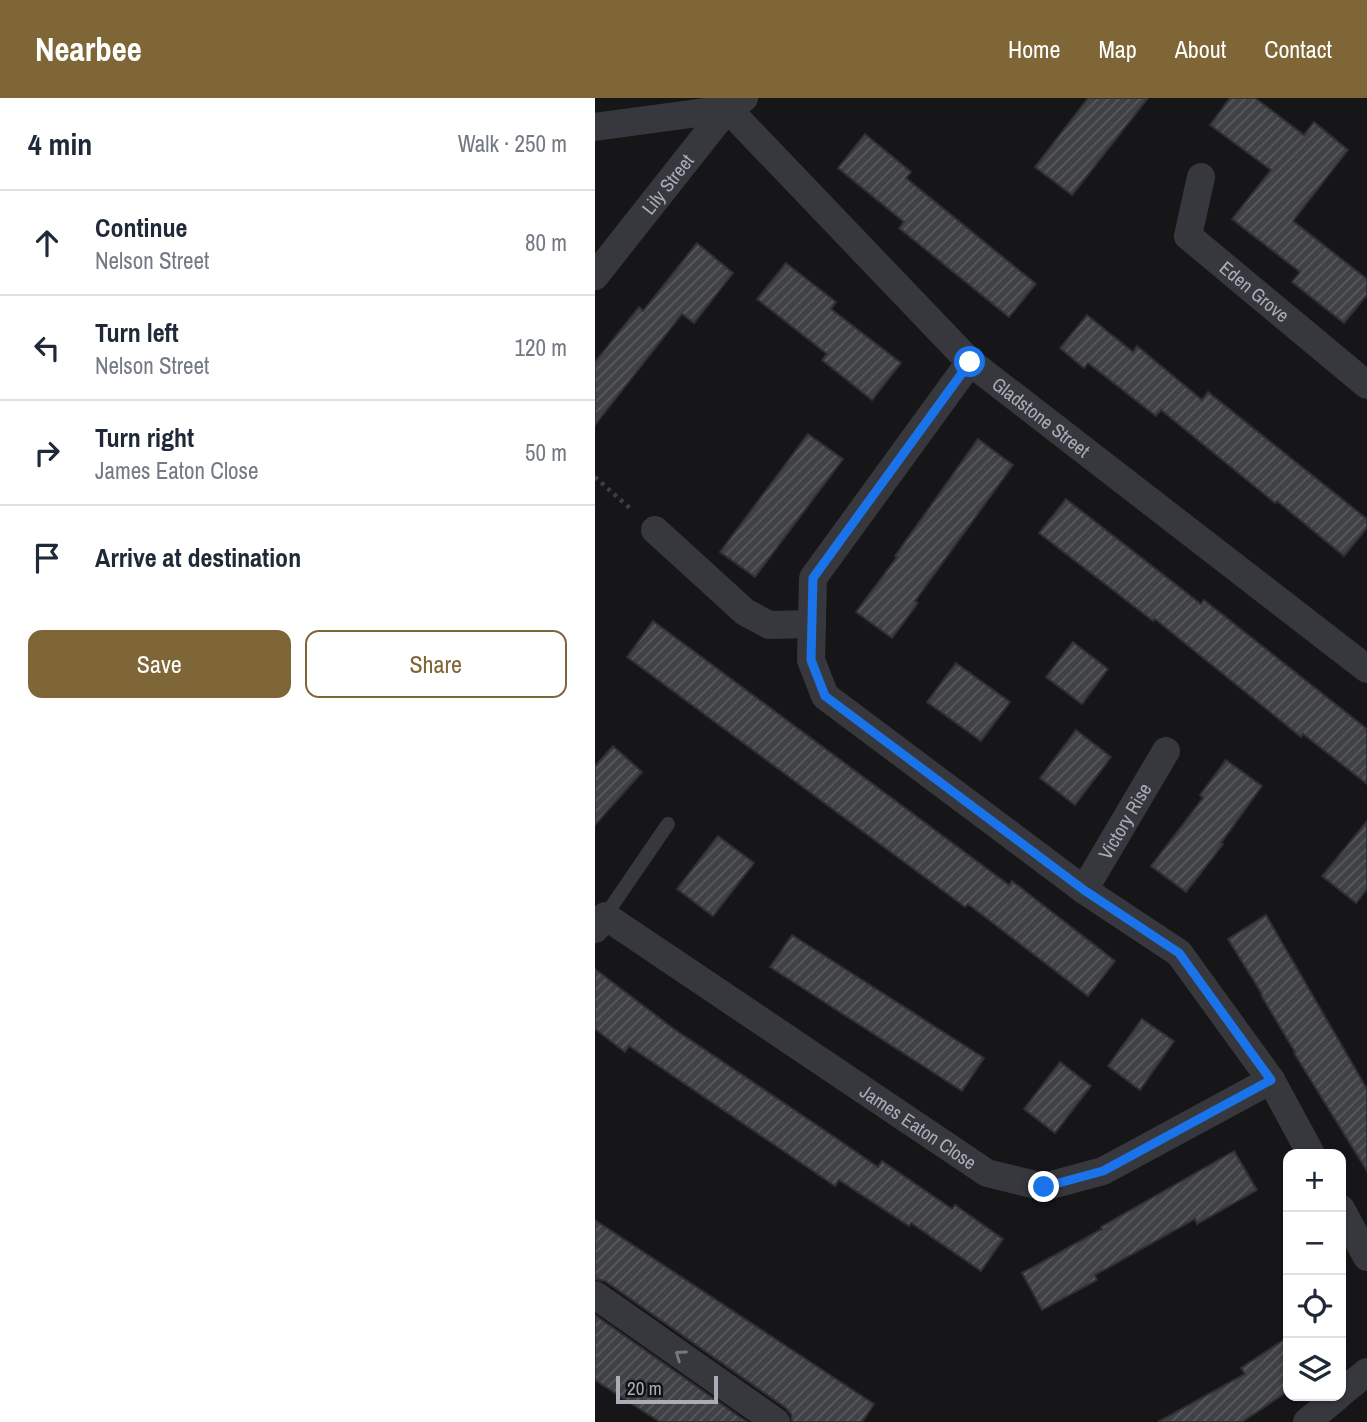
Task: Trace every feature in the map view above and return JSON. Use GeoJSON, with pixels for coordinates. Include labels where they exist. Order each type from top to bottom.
{"type":"FeatureCollection","features":[{"type":"Feature","properties":{"kind":"street"},"geometry":{"type":"LineString","coordinates":[[595,127],[731,102]]}},
{"type":"Feature","properties":{"kind":"street","name":"Lily Street"},"geometry":{"type":"LineString","coordinates":[[595,276],[731,102]]}},
{"type":"Feature","properties":{"kind":"street","name":"Gladstone Street"},"geometry":{"type":"LineString","coordinates":[[731,102],[970,362],[1367,669]]}},
{"type":"Feature","properties":{"kind":"street","name":"Eden Grove"},"geometry":{"type":"LineString","coordinates":[[1201,177],[1188,236],[1367,385]]}},
{"type":"Feature","properties":{"kind":"street"},"geometry":{"type":"LineString","coordinates":[[970,362],[813,578],[811,660],[825,696],[1084,890],[1179,953],[1271,1080],[1308,1149]]}},
{"type":"Feature","properties":{"kind":"street"},"geometry":{"type":"LineString","coordinates":[[655,530],[745,612],[769,625],[812,624]]}},
{"type":"Feature","properties":{"kind":"street","name":"Victory Rise"},"geometry":{"type":"LineString","coordinates":[[1084,890],[1166,751]]}},
{"type":"Feature","properties":{"kind":"street","name":"James Eaton Close"},"geometry":{"type":"LineString","coordinates":[[600,922],[987,1173],[1044,1187],[1103,1171],[1271,1080]]}},
{"type":"Feature","properties":{"kind":"street"},"geometry":{"type":"LineString","coordinates":[[1343,1212],[1367,1257]]}},
{"type":"Feature","properties":{"kind":"street"},"geometry":{"type":"LineString","coordinates":[[595,1296],[776,1422]]}},
{"type":"Feature","properties":{"kind":"street"},"geometry":{"type":"LineString","coordinates":[[1346,1389],[1367,1371]]}},
{"type":"Feature","properties":{"kind":"street"},"geometry":{"type":"LineString","coordinates":[[1307,1422],[1332,1401]]}},
{"type":"Feature","properties":{"kind":"lane"},"geometry":{"type":"LineString","coordinates":[[600,922],[668,824]]}},
{"type":"Feature","properties":{"kind":"path"},"geometry":{"type":"LineString","coordinates":[[595,477],[655,530]]}},
{"type":"Feature","properties":{"kind":"building"},"geometry":{"type":"Polygon","coordinates":[[[1088,98],[1148,98],[1072,195],[1035,167],[1088,98]]]}},
{"type":"Feature","properties":{"kind":"building"},"geometry":{"type":"Polygon","coordinates":[[[1230,98],[1255,98],[1304,135],[1314,122],[1348,150],[1293,221],[1367,279],[1367,295],[1344,323],[1292,282],[1300,272],[1232,219],[1271,170],[1210,125],[1230,98]]]}},
{"type":"Feature","properties":{"kind":"building"},"geometry":{"type":"Polygon","coordinates":[[[865,134],[911,172],[906,178],[1036,284],[1009,317],[899,228],[904,222],[838,168],[865,134]]]}},
{"type":"Feature","properties":{"kind":"building"},"geometry":{"type":"Polygon","coordinates":[[[697,243],[733,273],[694,323],[682,314],[595,425],[595,362],[639,307],[643,311],[697,243]]]}},
{"type":"Feature","properties":{"kind":"building"},"geometry":{"type":"Polygon","coordinates":[[[786,263],[836,302],[831,309],[901,363],[872,400],[822,360],[827,354],[757,299],[786,263]]]}},
{"type":"Feature","properties":{"kind":"building"},"geometry":{"type":"Polygon","coordinates":[[[1087,315],[1133,352],[1137,346],[1202,400],[1208,392],[1367,519],[1367,528],[1344,556],[1161,410],[1156,416],[1088,363],[1084,368],[1060,348],[1087,315]]]}},
{"type":"Feature","properties":{"kind":"building"},"geometry":{"type":"Polygon","coordinates":[[[808,434],[843,459],[755,577],[720,552],[808,434]]]}},
{"type":"Feature","properties":{"kind":"building"},"geometry":{"type":"Polygon","coordinates":[[[978,439],[1013,465],[915,601],[918,603],[892,638],[856,612],[978,439]]]}},
{"type":"Feature","properties":{"kind":"building"},"geometry":{"type":"Polygon","coordinates":[[[1066,499],[1201,604],[1204,600],[1367,729],[1367,784],[1303,734],[1301,737],[1155,619],[1153,621],[1039,533],[1066,499]]]}},
{"type":"Feature","properties":{"kind":"building"},"geometry":{"type":"Polygon","coordinates":[[[653,621],[1009,885],[1012,881],[1115,961],[1088,996],[968,904],[965,907],[627,657],[653,621]]]}},
{"type":"Feature","properties":{"kind":"building"},"geometry":{"type":"Polygon","coordinates":[[[1073,642],[1108,669],[1082,704],[1046,677],[1073,642]]]}},
{"type":"Feature","properties":{"kind":"building"},"geometry":{"type":"Polygon","coordinates":[[[956,663],[1010,702],[981,741],[927,702],[956,663]]]}},
{"type":"Feature","properties":{"kind":"building"},"geometry":{"type":"Polygon","coordinates":[[[1076,730],[1111,757],[1075,805],[1040,778],[1076,730]]]}},
{"type":"Feature","properties":{"kind":"building"},"geometry":{"type":"Polygon","coordinates":[[[613,746],[642,772],[595,825],[595,766],[613,746]]]}},
{"type":"Feature","properties":{"kind":"building"},"geometry":{"type":"Polygon","coordinates":[[[1226,760],[1262,786],[1221,843],[1223,844],[1186,892],[1151,866],[1203,798],[1200,795],[1226,760]]]}},
{"type":"Feature","properties":{"kind":"building"},"geometry":{"type":"Polygon","coordinates":[[[1367,821],[1367,889],[1356,903],[1322,876],[1367,821]]]}},
{"type":"Feature","properties":{"kind":"building"},"geometry":{"type":"Polygon","coordinates":[[[718,836],[754,863],[713,916],[677,889],[718,836]]]}},
{"type":"Feature","properties":{"kind":"building"},"geometry":{"type":"Polygon","coordinates":[[[1266,915],[1367,1089],[1367,1171],[1228,939],[1266,915]]]}},
{"type":"Feature","properties":{"kind":"building"},"geometry":{"type":"Polygon","coordinates":[[[792,935],[984,1058],[962,1091],[770,967],[792,935]]]}},
{"type":"Feature","properties":{"kind":"building"},"geometry":{"type":"Polygon","coordinates":[[[595,969],[674,1029],[878,1167],[882,1161],[952,1209],[955,1205],[1003,1239],[981,1271],[911,1223],[909,1226],[839,1180],[835,1186],[629,1046],[625,1052],[595,1029],[595,969]]]}},
{"type":"Feature","properties":{"kind":"building"},"geometry":{"type":"Polygon","coordinates":[[[1142,1019],[1174,1041],[1140,1090],[1108,1066],[1142,1019]]]}},
{"type":"Feature","properties":{"kind":"building"},"geometry":{"type":"Polygon","coordinates":[[[1060,1062],[1091,1086],[1055,1133],[1024,1109],[1060,1062]]]}},
{"type":"Feature","properties":{"kind":"building"},"geometry":{"type":"Polygon","coordinates":[[[1234,1151],[1257,1190],[1197,1224],[1195,1219],[1095,1275],[1097,1280],[1042,1310],[1022,1273],[1234,1151]]]}},
{"type":"Feature","properties":{"kind":"building"},"geometry":{"type":"Polygon","coordinates":[[[595,1220],[874,1404],[862,1422],[792,1422],[791,1414],[786,1408],[605,1281],[595,1279],[595,1220]]]}},
{"type":"Feature","properties":{"kind":"building"},"geometry":{"type":"Polygon","coordinates":[[[595,1315],[747,1422],[660,1422],[595,1380],[595,1315]]]}},
{"type":"Feature","properties":{"kind":"building"},"geometry":{"type":"Polygon","coordinates":[[[1283,1340],[1283,1394],[1242,1422],[1158,1422],[1245,1374],[1241,1368],[1283,1340]]]}},
{"type":"Feature","properties":{"kind":"route"},"geometry":{"type":"LineString","coordinates":[[970,362],[813,578],[811,660],[825,696],[1084,890],[1179,953],[1271,1080],[1103,1171],[1044,1187]]}}]}
